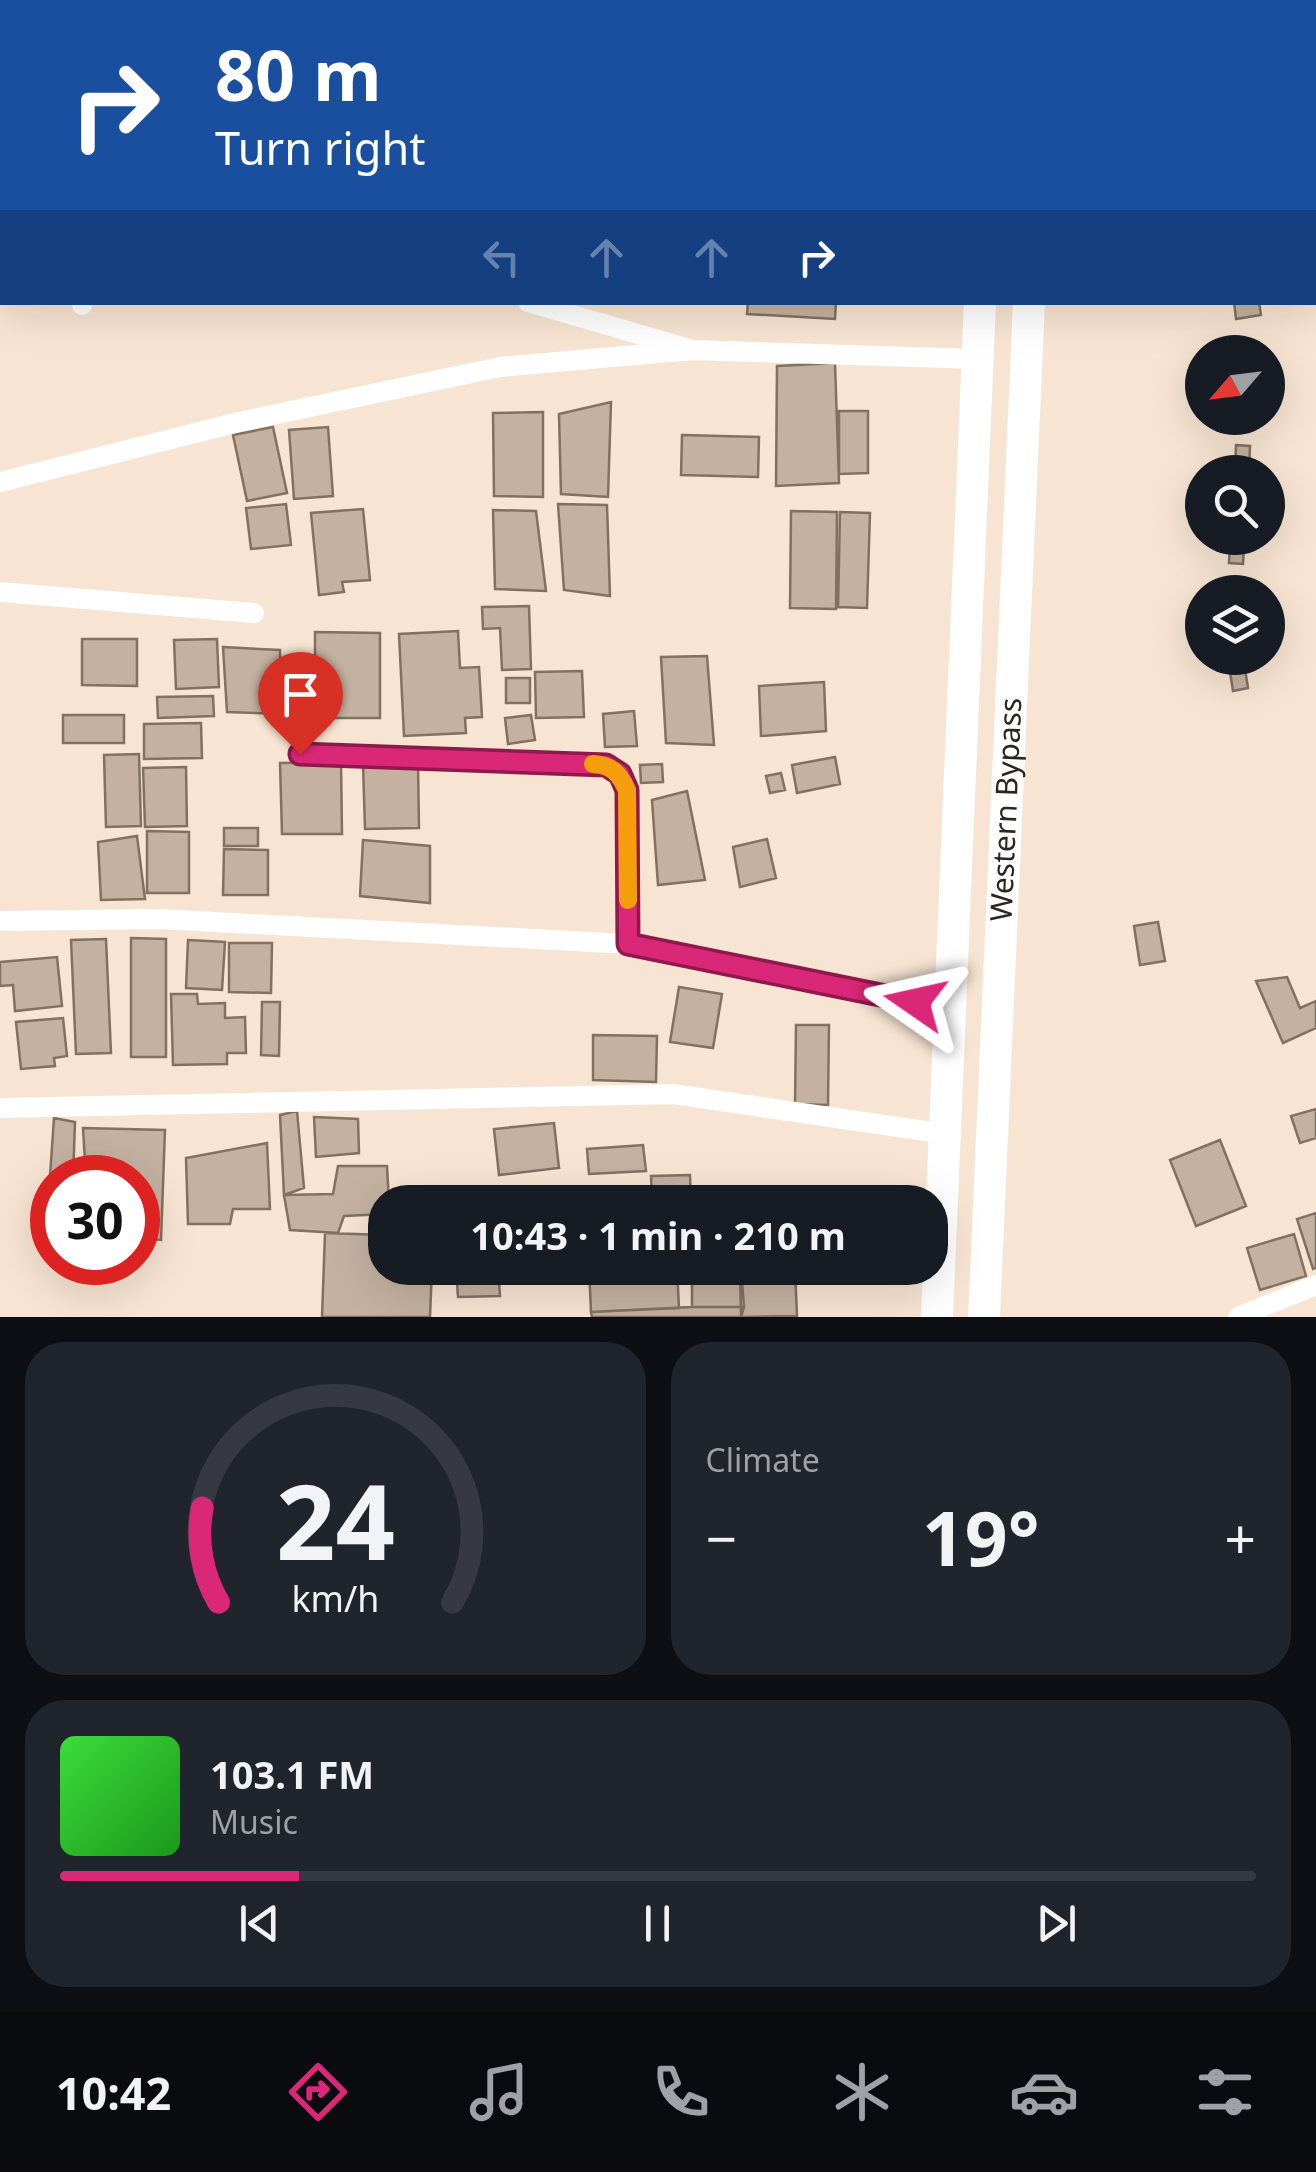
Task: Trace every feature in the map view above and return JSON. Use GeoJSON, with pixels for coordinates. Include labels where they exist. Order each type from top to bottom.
{"type":"FeatureCollection","features":[{"type":"Feature","properties":{"kind":"main road","name":"Western Bypass"},"geometry":{"type":"LineString","coordinates":[[937,1317],[980,305]]}},
{"type":"Feature","properties":{"kind":"main road","name":"Western Bypass"},"geometry":{"type":"LineString","coordinates":[[984,1317],[1029,305]]}},
{"type":"Feature","properties":{"kind":"street"},"geometry":{"type":"LineString","coordinates":[[538,305],[693,350]]}},
{"type":"Feature","properties":{"kind":"street"},"geometry":{"type":"LineString","coordinates":[[0,482],[243,420],[500,367],[693,350],[977,359]]}},
{"type":"Feature","properties":{"kind":"street"},"geometry":{"type":"LineString","coordinates":[[0,592],[254,613]]}},
{"type":"Feature","properties":{"kind":"street"},"geometry":{"type":"LineString","coordinates":[[300,754],[606,765],[620,774],[627,790],[628,944]]}},
{"type":"Feature","properties":{"kind":"street"},"geometry":{"type":"LineString","coordinates":[[0,922],[159,919],[628,944],[951,1009]]}},
{"type":"Feature","properties":{"kind":"street"},"geometry":{"type":"LineString","coordinates":[[0,1108],[672,1094],[946,1134]]}},
{"type":"Feature","properties":{"kind":"street"},"geometry":{"type":"LineString","coordinates":[[1238,1317],[1316,1285]]}},
{"type":"Feature","properties":{"kind":"building"},"geometry":{"type":"Polygon","coordinates":[[[748,305],[836,305],[835,319],[747,314],[748,305]]]}},
{"type":"Feature","properties":{"kind":"building"},"geometry":{"type":"Polygon","coordinates":[[[1234,305],[1259,305],[1261,315],[1236,319],[1234,305]]]}},
{"type":"Feature","properties":{"kind":"building"},"geometry":{"type":"Polygon","coordinates":[[[835,363],[839,483],[776,486],[777,366],[835,363]]]}},
{"type":"Feature","properties":{"kind":"building"},"geometry":{"type":"Polygon","coordinates":[[[611,402],[608,497],[561,494],[559,414],[611,402]]]}},
{"type":"Feature","properties":{"kind":"building"},"geometry":{"type":"Polygon","coordinates":[[[839,411],[868,411],[868,473],[839,474],[839,411]]]}},
{"type":"Feature","properties":{"kind":"building"},"geometry":{"type":"Polygon","coordinates":[[[543,412],[543,497],[494,496],[493,413],[543,412]]]}},
{"type":"Feature","properties":{"kind":"building"},"geometry":{"type":"Polygon","coordinates":[[[273,427],[287,493],[247,501],[233,435],[273,427]]]}},
{"type":"Feature","properties":{"kind":"building"},"geometry":{"type":"Polygon","coordinates":[[[328,427],[333,496],[294,499],[289,430],[328,427]]]}},
{"type":"Feature","properties":{"kind":"building"},"geometry":{"type":"Polygon","coordinates":[[[682,435],[759,437],[758,477],[681,475],[682,435]]]}},
{"type":"Feature","properties":{"kind":"building"},"geometry":{"type":"Polygon","coordinates":[[[1236,445],[1250,446],[1250,455],[1236,455],[1236,445]]]}},
{"type":"Feature","properties":{"kind":"building"},"geometry":{"type":"Polygon","coordinates":[[[286,504],[291,545],[251,549],[246,508],[286,504]]]}},
{"type":"Feature","properties":{"kind":"building"},"geometry":{"type":"Polygon","coordinates":[[[558,504],[607,505],[610,596],[564,590],[558,504]]]}},
{"type":"Feature","properties":{"kind":"building"},"geometry":{"type":"Polygon","coordinates":[[[363,509],[370,580],[342,582],[344,592],[319,595],[311,513],[363,509]]]}},
{"type":"Feature","properties":{"kind":"building"},"geometry":{"type":"Polygon","coordinates":[[[493,510],[536,511],[546,591],[495,589],[493,510]]]}},
{"type":"Feature","properties":{"kind":"building"},"geometry":{"type":"Polygon","coordinates":[[[791,511],[837,512],[836,609],[790,608],[791,511]]]}},
{"type":"Feature","properties":{"kind":"building"},"geometry":{"type":"Polygon","coordinates":[[[840,512],[870,513],[867,608],[838,607],[840,512]]]}},
{"type":"Feature","properties":{"kind":"building"},"geometry":{"type":"Polygon","coordinates":[[[1229,555],[1244,555],[1243,564],[1229,563],[1229,555]]]}},
{"type":"Feature","properties":{"kind":"building"},"geometry":{"type":"Polygon","coordinates":[[[529,606],[531,669],[502,670],[500,628],[483,629],[482,607],[529,606]]]}},
{"type":"Feature","properties":{"kind":"building"},"geometry":{"type":"Polygon","coordinates":[[[458,631],[460,668],[479,667],[482,717],[465,718],[466,733],[404,736],[399,634],[458,631]]]}},
{"type":"Feature","properties":{"kind":"building"},"geometry":{"type":"Polygon","coordinates":[[[315,632],[380,633],[380,718],[315,718],[315,632]]]}},
{"type":"Feature","properties":{"kind":"building"},"geometry":{"type":"Polygon","coordinates":[[[82,639],[137,639],[137,686],[82,685],[82,639]]]}},
{"type":"Feature","properties":{"kind":"building"},"geometry":{"type":"Polygon","coordinates":[[[217,639],[219,687],[176,689],[174,640],[217,639]]]}},
{"type":"Feature","properties":{"kind":"building"},"geometry":{"type":"Polygon","coordinates":[[[223,647],[280,650],[281,714],[227,712],[223,647]]]}},
{"type":"Feature","properties":{"kind":"building"},"geometry":{"type":"Polygon","coordinates":[[[707,656],[714,745],[666,743],[661,657],[707,656]]]}},
{"type":"Feature","properties":{"kind":"building"},"geometry":{"type":"Polygon","coordinates":[[[582,671],[584,717],[536,718],[535,672],[582,671]]]}},
{"type":"Feature","properties":{"kind":"building"},"geometry":{"type":"Polygon","coordinates":[[[1230,675],[1246,675],[1248,688],[1233,691],[1230,675]]]}},
{"type":"Feature","properties":{"kind":"building"},"geometry":{"type":"Polygon","coordinates":[[[506,678],[530,678],[530,703],[506,703],[506,678]]]}},
{"type":"Feature","properties":{"kind":"building"},"geometry":{"type":"Polygon","coordinates":[[[824,682],[826,731],[761,736],[759,686],[824,682]]]}},
{"type":"Feature","properties":{"kind":"building"},"geometry":{"type":"Polygon","coordinates":[[[213,696],[214,716],[158,718],[157,697],[213,696]]]}},
{"type":"Feature","properties":{"kind":"building"},"geometry":{"type":"Polygon","coordinates":[[[634,711],[637,746],[605,747],[603,714],[634,711]]]}},
{"type":"Feature","properties":{"kind":"building"},"geometry":{"type":"Polygon","coordinates":[[[63,715],[124,715],[124,743],[63,743],[63,715]]]}},
{"type":"Feature","properties":{"kind":"building"},"geometry":{"type":"Polygon","coordinates":[[[531,715],[535,740],[508,744],[505,718],[531,715]]]}},
{"type":"Feature","properties":{"kind":"building"},"geometry":{"type":"Polygon","coordinates":[[[201,723],[202,758],[144,759],[144,724],[201,723]]]}},
{"type":"Feature","properties":{"kind":"building"},"geometry":{"type":"Polygon","coordinates":[[[139,754],[141,826],[106,827],[104,755],[139,754]]]}},
{"type":"Feature","properties":{"kind":"building"},"geometry":{"type":"Polygon","coordinates":[[[835,757],[840,784],[797,793],[792,765],[835,757]]]}},
{"type":"Feature","properties":{"kind":"building"},"geometry":{"type":"Polygon","coordinates":[[[341,762],[342,834],[282,834],[280,763],[341,762]]]}},
{"type":"Feature","properties":{"kind":"building"},"geometry":{"type":"Polygon","coordinates":[[[418,763],[419,828],[365,829],[363,764],[418,763]]]}},
{"type":"Feature","properties":{"kind":"building"},"geometry":{"type":"Polygon","coordinates":[[[662,764],[663,782],[641,783],[640,765],[662,764]]]}},
{"type":"Feature","properties":{"kind":"building"},"geometry":{"type":"Polygon","coordinates":[[[186,767],[187,826],[145,827],[143,768],[186,767]]]}},
{"type":"Feature","properties":{"kind":"building"},"geometry":{"type":"Polygon","coordinates":[[[781,773],[785,790],[770,793],[766,776],[781,773]]]}},
{"type":"Feature","properties":{"kind":"building"},"geometry":{"type":"Polygon","coordinates":[[[687,791],[705,880],[658,885],[652,800],[687,791]]]}},
{"type":"Feature","properties":{"kind":"building"},"geometry":{"type":"Polygon","coordinates":[[[224,828],[258,828],[258,846],[224,846],[224,828]]]}},
{"type":"Feature","properties":{"kind":"building"},"geometry":{"type":"Polygon","coordinates":[[[147,831],[189,832],[189,893],[147,893],[147,831]]]}},
{"type":"Feature","properties":{"kind":"building"},"geometry":{"type":"Polygon","coordinates":[[[137,836],[145,899],[101,900],[98,842],[137,836]]]}},
{"type":"Feature","properties":{"kind":"building"},"geometry":{"type":"Polygon","coordinates":[[[767,839],[776,878],[740,887],[733,847],[767,839]]]}},
{"type":"Feature","properties":{"kind":"building"},"geometry":{"type":"Polygon","coordinates":[[[363,840],[430,846],[430,903],[360,896],[363,840]]]}},
{"type":"Feature","properties":{"kind":"building"},"geometry":{"type":"Polygon","coordinates":[[[224,849],[268,850],[268,895],[223,895],[224,849]]]}},
{"type":"Feature","properties":{"kind":"building"},"geometry":{"type":"Polygon","coordinates":[[[1158,922],[1165,961],[1140,965],[1134,926],[1158,922]]]}},
{"type":"Feature","properties":{"kind":"building"},"geometry":{"type":"Polygon","coordinates":[[[131,938],[166,939],[166,1057],[131,1057],[131,938]]]}},
{"type":"Feature","properties":{"kind":"building"},"geometry":{"type":"Polygon","coordinates":[[[106,939],[111,1053],[76,1054],[71,940],[106,939]]]}},
{"type":"Feature","properties":{"kind":"building"},"geometry":{"type":"Polygon","coordinates":[[[188,940],[225,942],[222,990],[186,988],[188,940]]]}},
{"type":"Feature","properties":{"kind":"building"},"geometry":{"type":"Polygon","coordinates":[[[229,943],[272,943],[271,993],[229,992],[229,943]]]}},
{"type":"Feature","properties":{"kind":"building"},"geometry":{"type":"Polygon","coordinates":[[[57,957],[62,1006],[15,1011],[13,985],[0,986],[0,962],[57,957]]]}},
{"type":"Feature","properties":{"kind":"building"},"geometry":{"type":"Polygon","coordinates":[[[1287,977],[1300,1008],[1316,1001],[1316,1028],[1283,1043],[1256,981],[1287,977]]]}},
{"type":"Feature","properties":{"kind":"building"},"geometry":{"type":"Polygon","coordinates":[[[679,987],[722,994],[713,1048],[670,1042],[679,987]]]}},
{"type":"Feature","properties":{"kind":"building"},"geometry":{"type":"Polygon","coordinates":[[[171,994],[197,994],[198,1004],[225,1003],[225,1018],[245,1017],[246,1053],[227,1053],[227,1064],[173,1065],[171,994]]]}},
{"type":"Feature","properties":{"kind":"building"},"geometry":{"type":"Polygon","coordinates":[[[262,1002],[280,1002],[279,1056],[261,1055],[262,1002]]]}},
{"type":"Feature","properties":{"kind":"building"},"geometry":{"type":"Polygon","coordinates":[[[63,1018],[67,1056],[54,1058],[55,1066],[21,1069],[16,1022],[63,1018]]]}},
{"type":"Feature","properties":{"kind":"building"},"geometry":{"type":"Polygon","coordinates":[[[796,1025],[829,1025],[828,1105],[795,1104],[796,1025]]]}},
{"type":"Feature","properties":{"kind":"building"},"geometry":{"type":"Polygon","coordinates":[[[593,1035],[657,1036],[656,1082],[593,1080],[593,1035]]]}},
{"type":"Feature","properties":{"kind":"building"},"geometry":{"type":"Polygon","coordinates":[[[1316,1109],[1316,1138],[1300,1143],[1291,1116],[1316,1109]]]}},
{"type":"Feature","properties":{"kind":"building"},"geometry":{"type":"Polygon","coordinates":[[[297,1111],[304,1188],[284,1195],[280,1115],[297,1111]]]}},
{"type":"Feature","properties":{"kind":"building"},"geometry":{"type":"Polygon","coordinates":[[[314,1117],[358,1119],[359,1153],[316,1157],[314,1117]]]}},
{"type":"Feature","properties":{"kind":"building"},"geometry":{"type":"Polygon","coordinates":[[[54,1118],[75,1122],[74,1155],[51,1155],[54,1118]]]}},
{"type":"Feature","properties":{"kind":"building"},"geometry":{"type":"Polygon","coordinates":[[[554,1123],[559,1168],[499,1175],[494,1129],[554,1123]]]}},
{"type":"Feature","properties":{"kind":"building"},"geometry":{"type":"Polygon","coordinates":[[[83,1128],[165,1130],[161,1240],[160,1155],[85,1155],[83,1128]]]}},
{"type":"Feature","properties":{"kind":"building"},"geometry":{"type":"Polygon","coordinates":[[[1220,1140],[1246,1206],[1196,1226],[1170,1160],[1220,1140]]]}},
{"type":"Feature","properties":{"kind":"building"},"geometry":{"type":"Polygon","coordinates":[[[267,1143],[270,1209],[233,1209],[230,1224],[188,1224],[186,1158],[267,1143]]]}},
{"type":"Feature","properties":{"kind":"building"},"geometry":{"type":"Polygon","coordinates":[[[643,1145],[646,1171],[589,1174],[587,1149],[643,1145]]]}},
{"type":"Feature","properties":{"kind":"building"},"geometry":{"type":"Polygon","coordinates":[[[338,1166],[387,1166],[388,1185],[368,1185],[368,1215],[344,1216],[338,1233],[290,1230],[284,1195],[333,1194],[338,1166]]]}},
{"type":"Feature","properties":{"kind":"building"},"geometry":{"type":"Polygon","coordinates":[[[690,1175],[690,1185],[651,1185],[651,1176],[690,1175]]]}},
{"type":"Feature","properties":{"kind":"building"},"geometry":{"type":"Polygon","coordinates":[[[1316,1213],[1316,1268],[1313,1269],[1297,1219],[1316,1213]]]}},
{"type":"Feature","properties":{"kind":"building"},"geometry":{"type":"Polygon","coordinates":[[[325,1233],[368,1234],[368,1285],[431,1285],[430,1317],[322,1317],[325,1233]]]}},
{"type":"Feature","properties":{"kind":"building"},"geometry":{"type":"Polygon","coordinates":[[[1294,1234],[1306,1276],[1260,1290],[1247,1248],[1294,1234]]]}},
{"type":"Feature","properties":{"kind":"building"},"geometry":{"type":"Polygon","coordinates":[[[457,1285],[499,1285],[500,1296],[458,1297],[457,1285]]]}},
{"type":"Feature","properties":{"kind":"building"},"geometry":{"type":"Polygon","coordinates":[[[590,1285],[678,1285],[679,1308],[591,1312],[590,1285]]]}},
{"type":"Feature","properties":{"kind":"building"},"geometry":{"type":"Polygon","coordinates":[[[692,1285],[742,1285],[744,1307],[692,1307],[692,1285]]]}},
{"type":"Feature","properties":{"kind":"building"},"geometry":{"type":"Polygon","coordinates":[[[740,1285],[796,1285],[797,1316],[741,1317],[740,1285]]]}},
{"type":"Feature","properties":{"kind":"building"},"geometry":{"type":"Polygon","coordinates":[[[744,1307],[741,1317],[592,1317],[591,1312],[744,1307]]]}},
{"type":"Feature","properties":{"kind":"slow traffic"},"geometry":{"type":"LineString","coordinates":[[593,764],[606,765],[620,774],[627,790],[628,900]]}},
{"type":"Feature","properties":{"kind":"route"},"geometry":{"type":"LineString","coordinates":[[300,754],[606,765],[620,774],[627,790],[628,944],[915,1002]]}}]}
